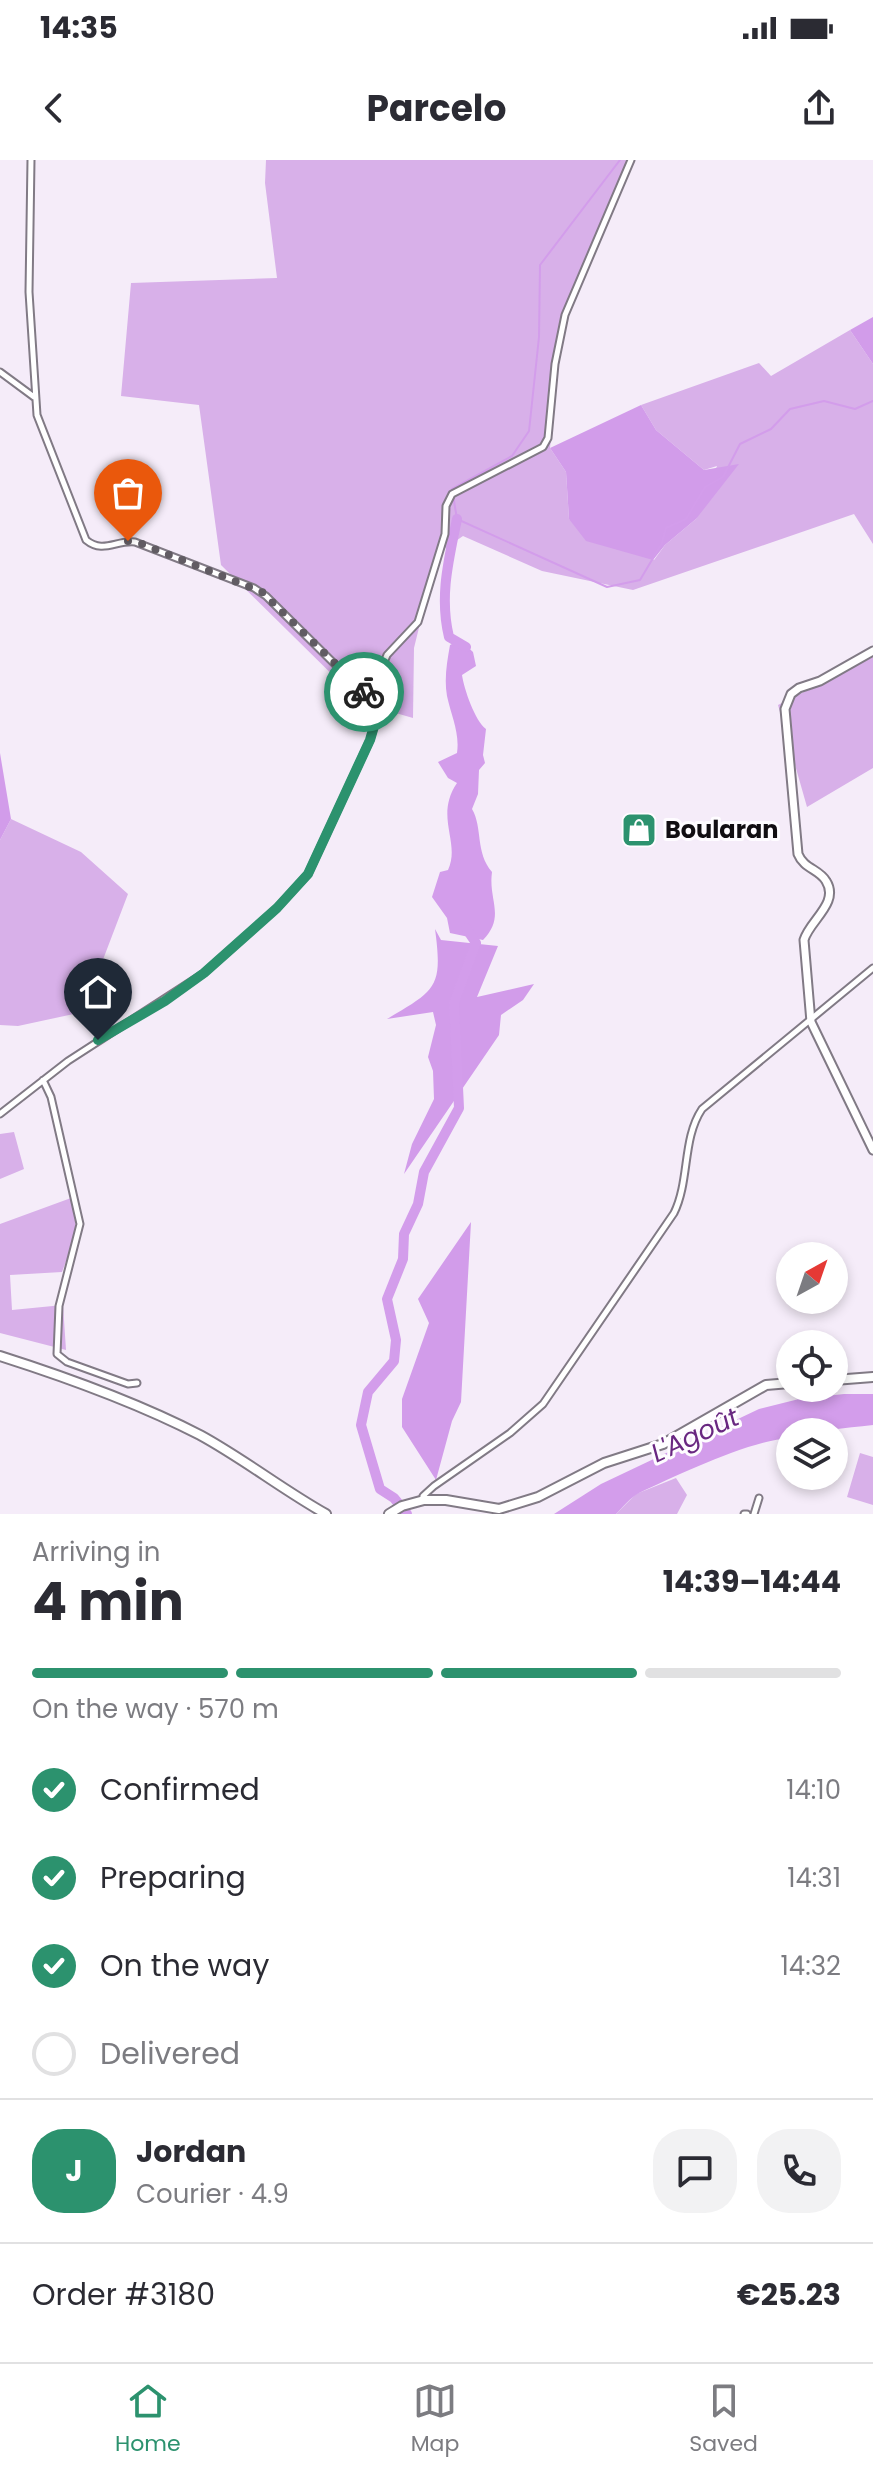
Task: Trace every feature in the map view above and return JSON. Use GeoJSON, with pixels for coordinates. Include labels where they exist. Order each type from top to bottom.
{"type":"FeatureCollection","features":[{"type":"Feature","properties":{"kind":"main road"},"geometry":{"type":"LineString","coordinates":[[0,1356],[138,1405],[239,1458],[321,1512]]}},
{"type":"Feature","properties":{"kind":"main road"},"geometry":{"type":"LineString","coordinates":[[848,1379],[873,1377]]}},
{"type":"Feature","properties":{"kind":"main road"},"geometry":{"type":"LineString","coordinates":[[389,1514],[424,1500],[446,1500],[499,1509],[538,1497],[604,1463],[663,1444],[766,1385],[776,1384]]}},
{"type":"Feature","properties":{"kind":"street"},"geometry":{"type":"LineString","coordinates":[[31,160],[29,292],[37,415],[89,543],[104,548],[121,542],[135,542],[254,588],[266,596],[378,707]]}},
{"type":"Feature","properties":{"kind":"street"},"geometry":{"type":"LineString","coordinates":[[0,1114],[98,1040],[165,1001],[204,973],[277,908],[308,874],[370,740],[378,707],[378,677],[387,655],[418,622],[445,534],[446,506],[454,493],[543,447],[548,438],[555,364],[565,315],[631,160]]}},
{"type":"Feature","properties":{"kind":"street"},"geometry":{"type":"LineString","coordinates":[[0,372],[35,398]]}},
{"type":"Feature","properties":{"kind":"street"},"geometry":{"type":"LineString","coordinates":[[873,651],[820,681],[799,688],[791,694],[785,709],[798,854],[805,866],[825,880],[829,892],[828,904],[808,928],[804,940],[810,1019],[873,1150]]}},
{"type":"Feature","properties":{"kind":"street"},"geometry":{"type":"LineString","coordinates":[[424,1500],[423,1496],[434,1486],[518,1426],[549,1397],[674,1213],[684,1184],[692,1129],[702,1109],[873,968]]}},
{"type":"Feature","properties":{"kind":"street"},"geometry":{"type":"LineString","coordinates":[[43,1080],[51,1097],[80,1224],[59,1306],[57,1354],[67,1362],[128,1384],[137,1383]]}},
{"type":"Feature","properties":{"kind":"street"},"geometry":{"type":"LineString","coordinates":[[754,1514],[759,1498]]}},
{"type":"Feature","properties":{"kind":"shaded area"},"geometry":{"type":"Polygon","coordinates":[[[266,160],[634,160],[567,316],[558,363],[550,448],[566,472],[569,519],[654,560],[665,545],[696,519],[717,466],[704,470],[656,430],[641,405],[759,363],[771,376],[850,330],[873,364],[873,544],[854,514],[633,590],[542,571],[463,536],[437,554],[414,648],[413,718],[361,703],[221,565],[199,405],[121,396],[131,283],[277,278],[265,183],[266,160]]]}},
{"type":"Feature","properties":{"kind":"shaded area"},"geometry":{"type":"Polygon","coordinates":[[[873,317],[873,364],[850,330],[873,317]]]}},
{"type":"Feature","properties":{"kind":"shaded area"},"geometry":{"type":"Polygon","coordinates":[[[641,405],[656,430],[704,470],[739,464],[696,519],[665,545],[653,560],[586,541],[569,519],[566,472],[550,448],[641,405]]]}},
{"type":"Feature","properties":{"kind":"shaded area"},"geometry":{"type":"Polygon","coordinates":[[[460,640],[473,652],[476,666],[462,675],[474,712],[486,729],[485,763],[479,770],[478,794],[472,809],[483,856],[492,872],[494,923],[483,940],[450,933],[447,918],[432,897],[440,872],[448,870],[451,860],[447,818],[451,795],[457,783],[448,778],[438,762],[457,753],[446,677],[450,645],[460,640]]]}},
{"type":"Feature","properties":{"kind":"shaded area"},"geometry":{"type":"Polygon","coordinates":[[[873,657],[873,768],[807,807],[778,705],[873,657]]]}},
{"type":"Feature","properties":{"kind":"shaded area"},"geometry":{"type":"Polygon","coordinates":[[[0,753],[11,819],[0,840],[0,753]]]}},
{"type":"Feature","properties":{"kind":"shaded area"},"geometry":{"type":"Polygon","coordinates":[[[11,819],[81,852],[128,894],[83,1012],[18,1026],[0,1025],[0,840],[11,819]]]}},
{"type":"Feature","properties":{"kind":"shaded area"},"geometry":{"type":"Polygon","coordinates":[[[435,929],[441,940],[498,946],[477,997],[534,984],[523,1000],[501,1015],[499,1035],[404,1174],[412,1144],[434,1099],[433,1071],[428,1057],[436,1025],[433,1012],[387,1019],[416,1001],[432,985],[438,964],[435,929]]]}},
{"type":"Feature","properties":{"kind":"shaded area"},"geometry":{"type":"Polygon","coordinates":[[[14,1132],[24,1169],[0,1179],[0,1134],[14,1132]]]}},
{"type":"Feature","properties":{"kind":"shaded area"},"geometry":{"type":"Polygon","coordinates":[[[71,1198],[77,1232],[62,1272],[10,1275],[12,1310],[63,1305],[66,1350],[0,1333],[0,1224],[71,1198]]]}},
{"type":"Feature","properties":{"kind":"shaded area"},"geometry":{"type":"Polygon","coordinates":[[[471,1222],[461,1402],[452,1421],[436,1480],[402,1427],[402,1399],[429,1323],[418,1299],[471,1222]]]}},
{"type":"Feature","properties":{"kind":"shaded area"},"geometry":{"type":"Polygon","coordinates":[[[848,1394],[873,1394],[873,1425],[848,1428],[848,1418],[776,1418],[776,1440],[734,1452],[639,1493],[616,1514],[554,1514],[601,1484],[759,1409],[787,1402],[848,1402],[848,1394]]]}},
{"type":"Feature","properties":{"kind":"shaded area"},"geometry":{"type":"Polygon","coordinates":[[[860,1453],[873,1457],[873,1505],[847,1497],[860,1453]]]}},
{"type":"Feature","properties":{"kind":"shaded area"},"geometry":{"type":"Polygon","coordinates":[[[676,1478],[687,1495],[677,1514],[616,1514],[636,1494],[676,1478]]]}},
{"type":"Feature","properties":{"kind":"waterway"},"geometry":{"type":"LineString","coordinates":[[620,160],[540,265],[539,337],[529,431],[512,456],[452,489],[457,519],[607,587],[640,580],[662,543],[666,528],[686,519],[705,487],[723,477],[740,444],[771,429],[790,409],[824,401],[855,409],[873,401]]}},
{"type":"Feature","properties":{"kind":"waterway"},"geometry":{"type":"LineString","coordinates":[[457,519],[446,578],[446,622],[449,637],[466,647]]}},
{"type":"Feature","properties":{"kind":"waterway"},"geometry":{"type":"LineString","coordinates":[[407,1514],[394,1498],[380,1489],[361,1425],[368,1392],[394,1361],[396,1340],[387,1299],[403,1259],[404,1234],[418,1204],[424,1172],[459,1108],[454,1003],[476,943],[466,928]]}},
{"type":"Feature","properties":{"kind":"way so far"},"geometry":{"type":"LineString","coordinates":[[128,541],[262,592],[364,692]]}},
{"type":"Feature","properties":{"kind":"place","name":"Boularan"},"geometry":{"type":"Point","coordinates":[639,830]}},
{"type":"Feature","properties":{"kind":"route"},"geometry":{"type":"LineString","coordinates":[[98,1040],[165,1001],[204,973],[277,908],[308,874],[370,740],[379,709],[364,692]]}},
{"type":"Feature","properties":{"kind":"water label","name":"L'Agoût"},"geometry":{"type":"Point","coordinates":[695,1435]}}]}
